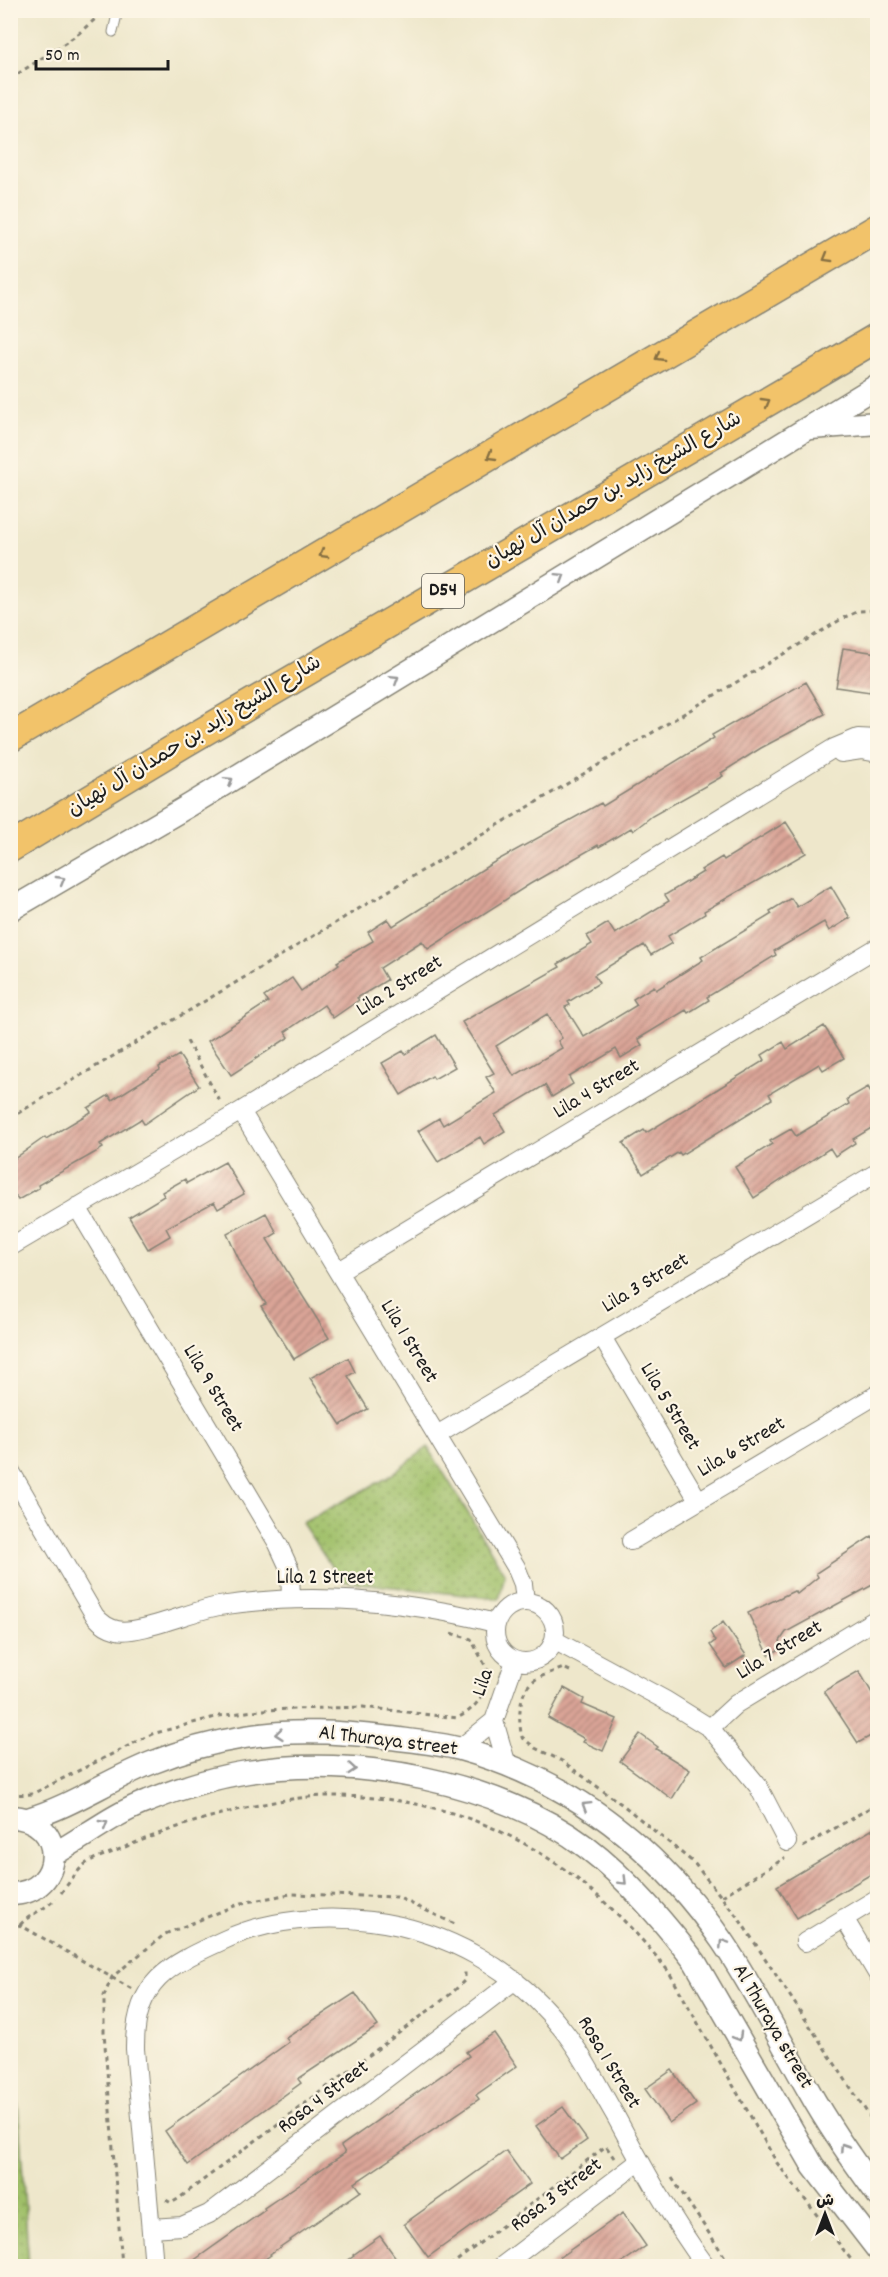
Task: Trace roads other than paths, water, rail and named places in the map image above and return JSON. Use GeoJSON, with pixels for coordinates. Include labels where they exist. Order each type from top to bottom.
{"type":"FeatureCollection","features":[{"type":"Feature","properties":{"kind":"main road"},"geometry":{"type":"LineString","coordinates":[[10,738],[878,228]]}},
{"type":"Feature","properties":{"kind":"main road","name":"شارع الشيخ زايد بن حمدان آل نهيان"},"geometry":{"type":"LineString","coordinates":[[10,848],[184,743],[878,336]]}},
{"type":"Feature","properties":{"kind":"street"},"geometry":{"type":"LineString","coordinates":[[10,910],[190,806],[801,430],[878,385]]}},
{"type":"Feature","properties":{"kind":"street"},"geometry":{"type":"LineString","coordinates":[[801,430],[878,423]]}},
{"type":"Feature","properties":{"kind":"street","name":"Lila 2 Street"},"geometry":{"type":"LineString","coordinates":[[10,1247],[235,1114],[846,741],[858,738],[878,739]]}},
{"type":"Feature","properties":{"kind":"street","name":"Lila 2 Street"},"geometry":{"type":"LineString","coordinates":[[811,762],[849,751],[861,750],[878,753]]}},
{"type":"Feature","properties":{"kind":"street","name":"Lila 4 Street"},"geometry":{"type":"LineString","coordinates":[[339,1272],[878,947]]}},
{"type":"Feature","properties":{"kind":"street","name":"Lila 1 Street"},"geometry":{"type":"LineString","coordinates":[[235,1114],[339,1272],[437,1435],[520,1575],[525,1601]]}},
{"type":"Feature","properties":{"kind":"street","name":"Lila 3 Street"},"geometry":{"type":"LineString","coordinates":[[437,1435],[878,1172]]}},
{"type":"Feature","properties":{"kind":"street","name":"Lila 9 Street"},"geometry":{"type":"LineString","coordinates":[[77,1207],[282,1550],[290,1570],[291,1599]]}},
{"type":"Feature","properties":{"kind":"street","name":"Lila 5 Street"},"geometry":{"type":"LineString","coordinates":[[602,1337],[698,1500]]}},
{"type":"Feature","properties":{"kind":"street","name":"Lila 6 Street"},"geometry":{"type":"LineString","coordinates":[[631,1541],[878,1394]]}},
{"type":"Feature","properties":{"kind":"street","name":"Lila 2 Street"},"geometry":{"type":"LineString","coordinates":[[10,1470],[101,1622],[116,1630],[134,1630],[218,1606],[291,1599],[391,1602],[450,1611],[495,1623]]}},
{"type":"Feature","properties":{"kind":"street"},"geometry":{"type":"LineString","coordinates":[[525,1601],[536,1603],[552,1618],[555,1629],[550,1649],[535,1661],[516,1661],[500,1650],[494,1632],[495,1623],[506,1607],[525,1601]]}},
{"type":"Feature","properties":{"kind":"street","name":"Lila 7 Street"},"geometry":{"type":"LineString","coordinates":[[710,1728],[736,1704],[876,1623]]}},
{"type":"Feature","properties":{"kind":"street"},"geometry":{"type":"LineString","coordinates":[[554,1640],[665,1700],[710,1728],[758,1786],[787,1842]]}},
{"type":"Feature","properties":{"kind":"street","name":"Lila"},"geometry":{"type":"LineString","coordinates":[[459,1749],[494,1721],[516,1661]]}},
{"type":"Feature","properties":{"kind":"street","name":"Lila"},"geometry":{"type":"LineString","coordinates":[[494,1721],[507,1765]]}},
{"type":"Feature","properties":{"kind":"street","name":"Al Thuraya street"},"geometry":{"type":"LineString","coordinates":[[19,1818],[73,1803],[149,1763],[185,1751],[245,1737],[305,1731],[366,1735],[459,1749],[507,1765],[563,1792],[605,1818],[635,1840],[671,1877],[723,1942],[811,2094],[878,2195]]}},
{"type":"Feature","properties":{"kind":"street","name":"Al Thuraya street"},"geometry":{"type":"LineString","coordinates":[[54,1854],[146,1802],[193,1785],[249,1772],[293,1768],[336,1768],[412,1777],[492,1799],[545,1822],[585,1846],[611,1869],[672,1932],[695,1962],[813,2166],[878,2250]]}},
{"type":"Feature","properties":{"kind":"street"},"geometry":{"type":"LineString","coordinates":[[10,1894],[22,1894],[35,1889],[45,1880],[52,1868],[54,1854],[46,1833],[19,1818]]}},
{"type":"Feature","properties":{"kind":"street"},"geometry":{"type":"LineString","coordinates":[[805,1942],[878,1898]]}},
{"type":"Feature","properties":{"kind":"street","name":"Rosa 1 Street"},"geometry":{"type":"LineString","coordinates":[[151,2228],[135,2049],[136,2021],[143,1995],[175,1965],[230,1937],[270,1925],[312,1919],[354,1918],[395,1924],[458,1944],[515,1980],[549,2012],[577,2048],[677,2224],[706,2266]]}},
{"type":"Feature","properties":{"kind":"street"},"geometry":{"type":"LineString","coordinates":[[844,1918],[878,1975]]}},
{"type":"Feature","properties":{"kind":"street","name":"Rosa 4 Street"},"geometry":{"type":"LineString","coordinates":[[151,2228],[182,2226],[209,2214],[515,1980]]}},
{"type":"Feature","properties":{"kind":"street","name":"Rosa 3 Street"},"geometry":{"type":"LineString","coordinates":[[502,2266],[640,2161]]}},
{"type":"Feature","properties":{"kind":"street"},"geometry":{"type":"LineString","coordinates":[[151,2228],[154,2266]]}},
{"type":"Feature","properties":{"kind":"lane"},"geometry":{"type":"LineString","coordinates":[[113,32],[118,10]]}}]}
